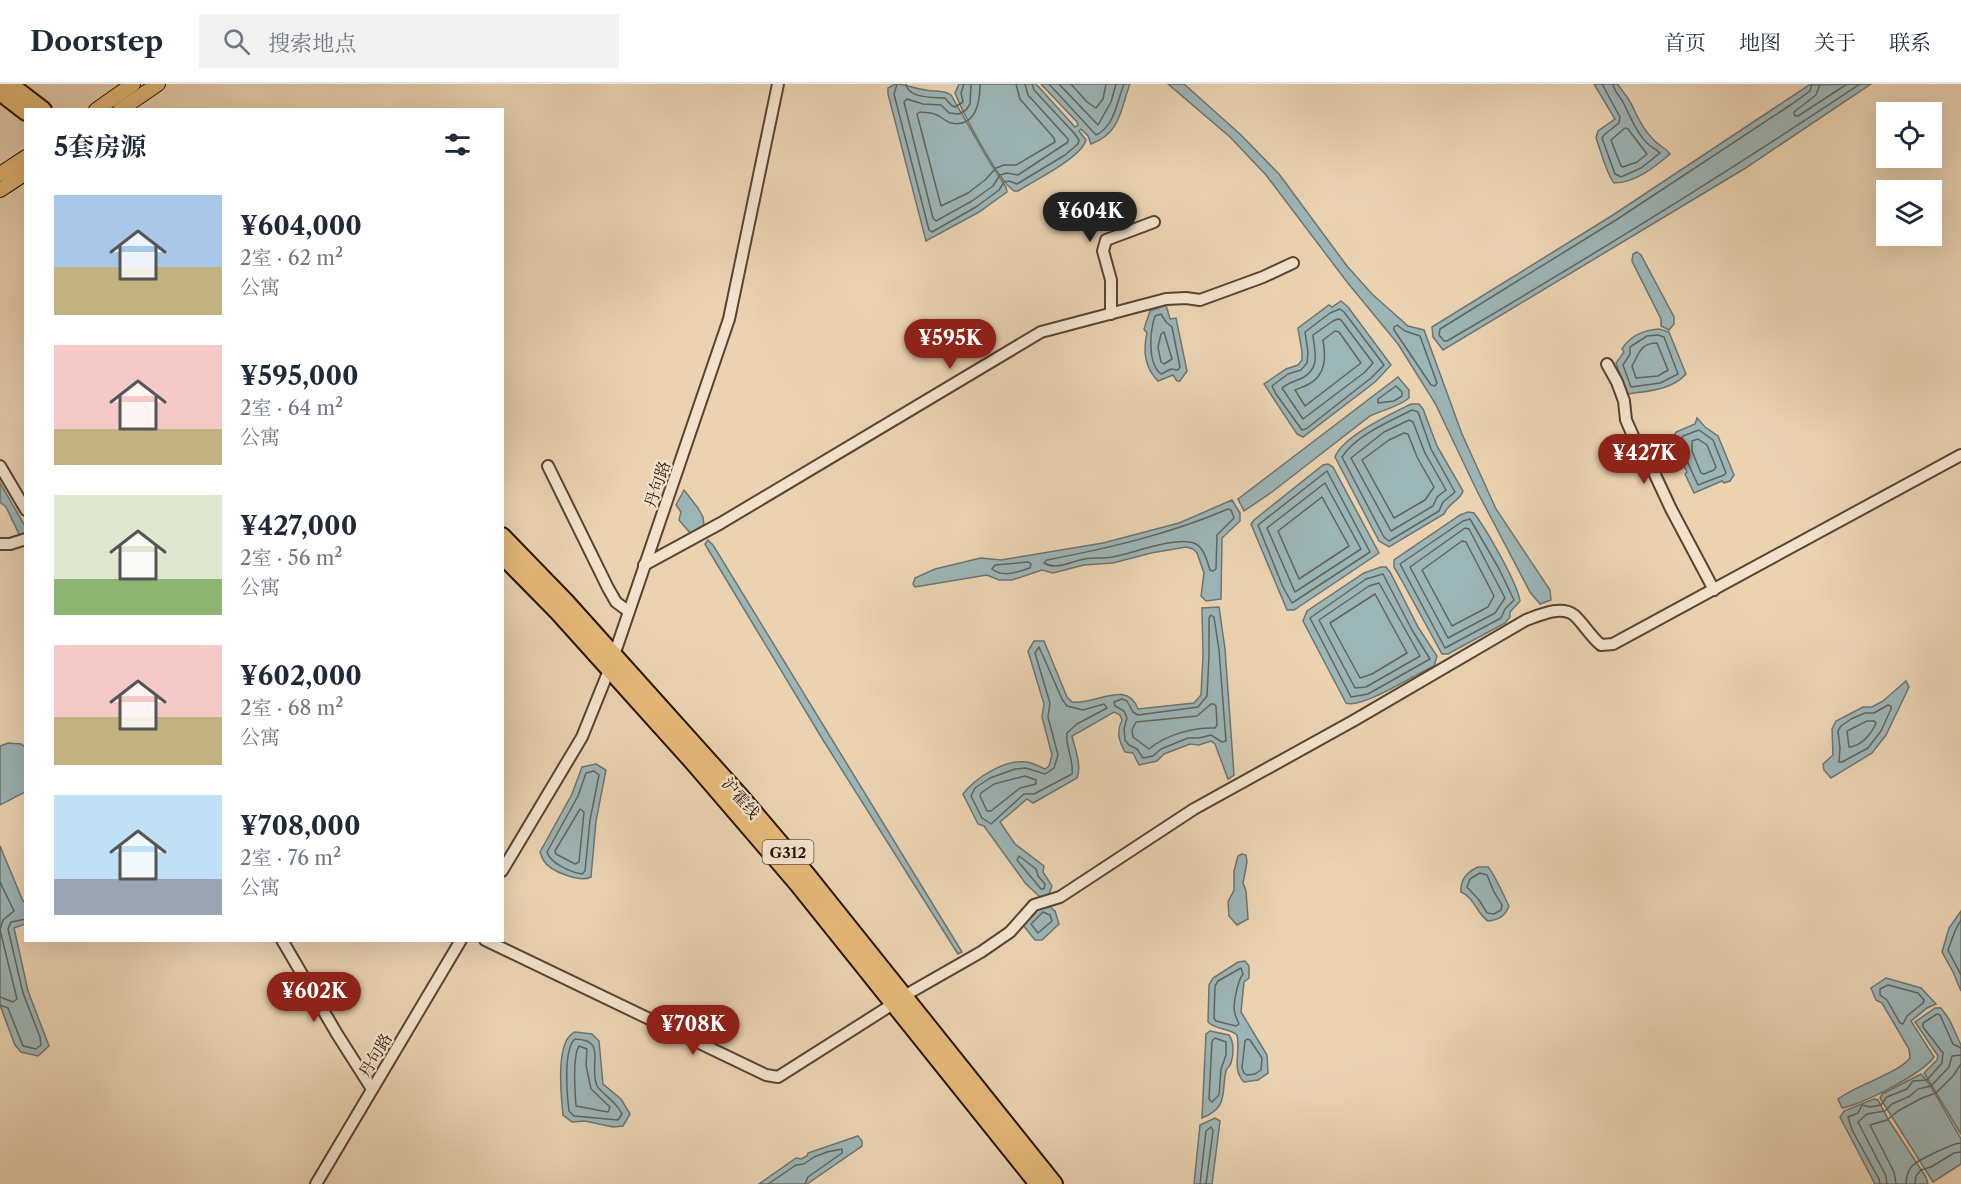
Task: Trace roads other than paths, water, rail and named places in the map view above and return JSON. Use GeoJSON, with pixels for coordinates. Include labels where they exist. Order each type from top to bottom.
{"type":"FeatureCollection","features":[{"type":"Feature","properties":{"kind":"highway"},"geometry":{"type":"LineString","coordinates":[[9,84],[40,108]]}},
{"type":"Feature","properties":{"kind":"highway"},"geometry":{"type":"LineString","coordinates":[[0,92],[24,110]]}},
{"type":"Feature","properties":{"kind":"highway","name":"沪霍线"},"geometry":{"type":"LineString","coordinates":[[504,538],[566,602],[611,662]]}},
{"type":"Feature","properties":{"kind":"highway","name":"沪霍线"},"geometry":{"type":"LineString","coordinates":[[504,557],[611,662],[740,796],[807,875],[1038,1184]]}},
{"type":"Feature","properties":{"kind":"highway","name":"沪霍线"},"geometry":{"type":"LineString","coordinates":[[899,1000],[1054,1184]]}},
{"type":"Feature","properties":{"kind":"main road"},"geometry":{"type":"LineString","coordinates":[[99,108],[133,84]]}},
{"type":"Feature","properties":{"kind":"main road"},"geometry":{"type":"LineString","coordinates":[[123,108],[158,84]]}},
{"type":"Feature","properties":{"kind":"main road"},"geometry":{"type":"LineString","coordinates":[[0,174],[24,158]]}},
{"type":"Feature","properties":{"kind":"main road"},"geometry":{"type":"LineString","coordinates":[[0,190],[24,174]]}},
{"type":"Feature","properties":{"kind":"street","name":"丹句路"},"geometry":{"type":"LineString","coordinates":[[504,868],[582,736],[611,662],[729,320],[778,84]]}},
{"type":"Feature","properties":{"kind":"street"},"geometry":{"type":"LineString","coordinates":[[1111,314],[1110,280],[1103,251],[1106,240],[1154,222]]}},
{"type":"Feature","properties":{"kind":"street"},"geometry":{"type":"LineString","coordinates":[[644,565],[721,523],[1041,332],[1166,299],[1185,297],[1200,300],[1263,277],[1293,262]]}},
{"type":"Feature","properties":{"kind":"street"},"geometry":{"type":"LineString","coordinates":[[1607,364],[1624,401],[1626,420],[1634,438],[1650,464],[1714,590]]}},
{"type":"Feature","properties":{"kind":"street"},"geometry":{"type":"LineString","coordinates":[[489,942],[766,1076],[778,1077],[899,1000],[981,952],[1010,932],[1034,905],[1060,897],[1194,809],[1353,721],[1526,620],[1546,613],[1563,611],[1573,614],[1592,638],[1601,645],[1613,644],[1961,455]]}},
{"type":"Feature","properties":{"kind":"street"},"geometry":{"type":"LineString","coordinates":[[0,466],[24,507]]}},
{"type":"Feature","properties":{"kind":"street"},"geometry":{"type":"LineString","coordinates":[[548,466],[608,588],[616,602],[628,611]]}},
{"type":"Feature","properties":{"kind":"street"},"geometry":{"type":"LineString","coordinates":[[0,544],[24,540]]}},
{"type":"Feature","properties":{"kind":"street"},"geometry":{"type":"LineString","coordinates":[[283,942],[372,1089]]}},
{"type":"Feature","properties":{"kind":"street","name":"丹句路"},"geometry":{"type":"LineString","coordinates":[[316,1184],[460,942]]}},
{"type":"Feature","properties":{"kind":"water"},"geometry":{"type":"Polygon","coordinates":[[[895,84],[951,95],[1007,192],[979,212],[926,241],[888,94],[888,88],[895,84]]]}},
{"type":"Feature","properties":{"kind":"water"},"geometry":{"type":"Polygon","coordinates":[[[959,84],[1036,84],[1075,127],[1078,125],[1077,122],[1041,84],[1130,84],[1118,120],[1108,134],[1091,144],[1088,136],[1081,129],[1079,131],[1086,140],[1076,154],[1046,175],[1014,191],[990,160],[965,115],[955,93],[959,84]]]}},
{"type":"Feature","properties":{"kind":"water"},"geometry":{"type":"Polygon","coordinates":[[[1168,84],[1184,84],[1241,135],[1279,174],[1347,266],[1372,294],[1408,326],[1424,330],[1462,434],[1496,509],[1550,590],[1551,600],[1540,604],[1530,592],[1477,491],[1435,403],[1398,344],[1347,282],[1266,175],[1230,137],[1168,84]]]}},
{"type":"Feature","properties":{"kind":"water"},"geometry":{"type":"Polygon","coordinates":[[[1594,84],[1618,84],[1644,129],[1670,154],[1637,177],[1614,183],[1606,168],[1596,138],[1598,131],[1615,119],[1594,84]]]}},
{"type":"Feature","properties":{"kind":"water"},"geometry":{"type":"Polygon","coordinates":[[[1871,84],[1744,169],[1443,350],[1433,337],[1432,327],[1613,215],[1809,85],[1871,84]]]}},
{"type":"Feature","properties":{"kind":"water"},"geometry":{"type":"Polygon","coordinates":[[[1637,252],[1641,255],[1674,317],[1674,324],[1669,330],[1661,326],[1661,319],[1632,261],[1633,254],[1637,252]]]}},
{"type":"Feature","properties":{"kind":"water"},"geometry":{"type":"Polygon","coordinates":[[[1341,301],[1348,307],[1391,365],[1375,382],[1303,437],[1297,434],[1264,384],[1286,369],[1298,365],[1302,360],[1298,328],[1329,305],[1332,307],[1341,301]]]}},
{"type":"Feature","properties":{"kind":"water"},"geometry":{"type":"Polygon","coordinates":[[[1166,305],[1170,319],[1176,318],[1187,371],[1180,381],[1177,381],[1173,375],[1158,381],[1150,370],[1146,358],[1147,333],[1144,329],[1150,311],[1166,305]]]}},
{"type":"Feature","properties":{"kind":"water"},"geometry":{"type":"Polygon","coordinates":[[[1659,329],[1669,332],[1686,374],[1667,387],[1628,394],[1616,363],[1624,352],[1622,349],[1638,334],[1659,329]]]}},
{"type":"Feature","properties":{"kind":"water"},"geometry":{"type":"Polygon","coordinates":[[[1398,377],[1409,390],[1409,398],[1370,416],[1244,511],[1238,499],[1398,377]]]}},
{"type":"Feature","properties":{"kind":"water"},"geometry":{"type":"Polygon","coordinates":[[[1411,404],[1419,404],[1423,409],[1437,446],[1463,491],[1444,514],[1389,547],[1379,541],[1335,457],[1347,441],[1357,434],[1411,404]]]}},
{"type":"Feature","properties":{"kind":"water"},"geometry":{"type":"Polygon","coordinates":[[[1697,418],[1718,436],[1734,475],[1730,481],[1724,483],[1722,481],[1694,493],[1676,450],[1679,448],[1674,436],[1676,432],[1695,424],[1697,418]]]}},
{"type":"Feature","properties":{"kind":"water"},"geometry":{"type":"Polygon","coordinates":[[[1328,464],[1333,467],[1379,553],[1294,610],[1287,610],[1251,524],[1323,465],[1328,464]]]}},
{"type":"Feature","properties":{"kind":"water"},"geometry":{"type":"Polygon","coordinates":[[[0,483],[24,524],[24,534],[20,536],[6,507],[0,502],[0,483]]]}},
{"type":"Feature","properties":{"kind":"water"},"geometry":{"type":"Polygon","coordinates":[[[684,490],[703,517],[704,526],[691,534],[679,520],[681,512],[676,505],[684,490]]]}},
{"type":"Feature","properties":{"kind":"water"},"geometry":{"type":"Polygon","coordinates":[[[1232,500],[1240,513],[1240,521],[1222,538],[1221,599],[1206,601],[1201,596],[1204,573],[1197,553],[1186,547],[1113,563],[1084,565],[1053,573],[1042,570],[1012,580],[999,580],[987,575],[915,587],[913,584],[915,578],[935,569],[981,558],[1001,560],[1103,543],[1179,523],[1232,500]]]}},
{"type":"Feature","properties":{"kind":"water"},"geometry":{"type":"Polygon","coordinates":[[[1468,512],[1474,513],[1493,543],[1513,581],[1520,601],[1510,612],[1510,617],[1505,623],[1448,654],[1442,654],[1394,567],[1394,560],[1460,515],[1468,512]]]}},
{"type":"Feature","properties":{"kind":"water"},"geometry":{"type":"Polygon","coordinates":[[[708,540],[962,952],[958,954],[823,740],[709,551],[705,544],[708,540]]]}},
{"type":"Feature","properties":{"kind":"water"},"geometry":{"type":"Polygon","coordinates":[[[1386,567],[1390,572],[1418,627],[1437,656],[1434,666],[1389,690],[1364,701],[1346,703],[1303,621],[1307,611],[1364,573],[1386,567]]]}},
{"type":"Feature","properties":{"kind":"water"},"geometry":{"type":"Polygon","coordinates":[[[1219,607],[1225,649],[1234,775],[1228,779],[1215,744],[1211,741],[1199,745],[1190,744],[1164,754],[1157,761],[1139,765],[1133,753],[1125,752],[1123,748],[1119,732],[1122,720],[1120,715],[1114,712],[1072,736],[1078,763],[1077,778],[1033,803],[1027,799],[1000,822],[1015,844],[1044,866],[1043,872],[1052,886],[1049,906],[1055,911],[1059,924],[1042,940],[1035,940],[1023,925],[1039,907],[1039,896],[1026,884],[984,826],[978,824],[963,794],[983,776],[1009,763],[1027,762],[1045,769],[1049,766],[1052,755],[1042,717],[1044,704],[1028,651],[1034,641],[1044,641],[1067,697],[1072,702],[1119,694],[1133,700],[1138,709],[1194,703],[1201,695],[1202,608],[1219,607]]]}},
{"type":"Feature","properties":{"kind":"water"},"geometry":{"type":"Polygon","coordinates":[[[1906,681],[1909,687],[1886,735],[1872,753],[1831,778],[1824,770],[1823,764],[1833,755],[1832,729],[1836,721],[1863,707],[1872,707],[1883,701],[1906,681]]]}},
{"type":"Feature","properties":{"kind":"water"},"geometry":{"type":"Polygon","coordinates":[[[8,743],[24,746],[24,793],[0,805],[0,746],[8,743]]]}},
{"type":"Feature","properties":{"kind":"water"},"geometry":{"type":"Polygon","coordinates":[[[596,764],[606,770],[596,821],[591,877],[580,878],[552,869],[544,861],[540,852],[572,794],[582,767],[596,764]]]}},
{"type":"Feature","properties":{"kind":"water"},"geometry":{"type":"Polygon","coordinates":[[[0,846],[24,902],[24,924],[14,928],[28,991],[49,1046],[38,1056],[21,1052],[15,1045],[0,1005],[0,846]]]}},
{"type":"Feature","properties":{"kind":"water"},"geometry":{"type":"Polygon","coordinates":[[[1246,855],[1247,862],[1243,883],[1246,891],[1248,919],[1237,925],[1229,916],[1228,902],[1234,890],[1234,871],[1238,856],[1246,855]]]}},
{"type":"Feature","properties":{"kind":"water"},"geometry":{"type":"Polygon","coordinates":[[[1478,867],[1488,867],[1509,906],[1501,917],[1495,920],[1488,921],[1461,892],[1465,877],[1478,867]]]}},
{"type":"Feature","properties":{"kind":"water"},"geometry":{"type":"Polygon","coordinates":[[[1961,911],[1961,991],[1942,952],[1949,928],[1961,911]]]}},
{"type":"Feature","properties":{"kind":"water"},"geometry":{"type":"Polygon","coordinates":[[[1245,961],[1249,966],[1249,978],[1244,982],[1241,1012],[1267,1055],[1268,1073],[1258,1080],[1244,1082],[1237,1066],[1237,1035],[1208,1022],[1209,985],[1213,978],[1238,962],[1245,961]]]}},
{"type":"Feature","properties":{"kind":"water"},"geometry":{"type":"Polygon","coordinates":[[[1886,978],[1921,988],[1936,1004],[1911,1021],[1934,1057],[1918,1072],[1891,1087],[1864,1101],[1842,1108],[1838,1099],[1897,1069],[1910,1058],[1909,1049],[1882,1003],[1876,1000],[1871,988],[1886,978]]]}},
{"type":"Feature","properties":{"kind":"water"},"geometry":{"type":"Polygon","coordinates":[[[1935,1008],[1941,1008],[1949,1019],[1961,1045],[1961,1134],[1924,1073],[1938,1056],[1915,1022],[1935,1008]]]}},
{"type":"Feature","properties":{"kind":"water"},"geometry":{"type":"Polygon","coordinates":[[[1210,1031],[1229,1035],[1233,1045],[1233,1056],[1226,1071],[1220,1104],[1211,1114],[1202,1118],[1206,1034],[1210,1031]]]}},
{"type":"Feature","properties":{"kind":"water"},"geometry":{"type":"Polygon","coordinates":[[[575,1032],[592,1034],[599,1041],[603,1084],[621,1099],[630,1114],[623,1126],[613,1127],[585,1121],[572,1122],[563,1115],[562,1057],[564,1046],[575,1032]]]}},
{"type":"Feature","properties":{"kind":"water"},"geometry":{"type":"Polygon","coordinates":[[[1921,1074],[1930,1085],[1961,1139],[1961,1164],[1933,1182],[1880,1098],[1882,1094],[1921,1074]]]}},
{"type":"Feature","properties":{"kind":"water"},"geometry":{"type":"Polygon","coordinates":[[[1874,1099],[1878,1100],[1926,1177],[1928,1184],[1875,1184],[1840,1117],[1844,1111],[1874,1099]]]}},
{"type":"Feature","properties":{"kind":"water"},"geometry":{"type":"Polygon","coordinates":[[[1215,1118],[1220,1121],[1212,1184],[1194,1184],[1200,1125],[1215,1118]]]}},
{"type":"Feature","properties":{"kind":"water"},"geometry":{"type":"Polygon","coordinates":[[[858,1136],[862,1141],[862,1146],[807,1184],[759,1184],[796,1158],[801,1159],[808,1153],[858,1136]]]}}]}
